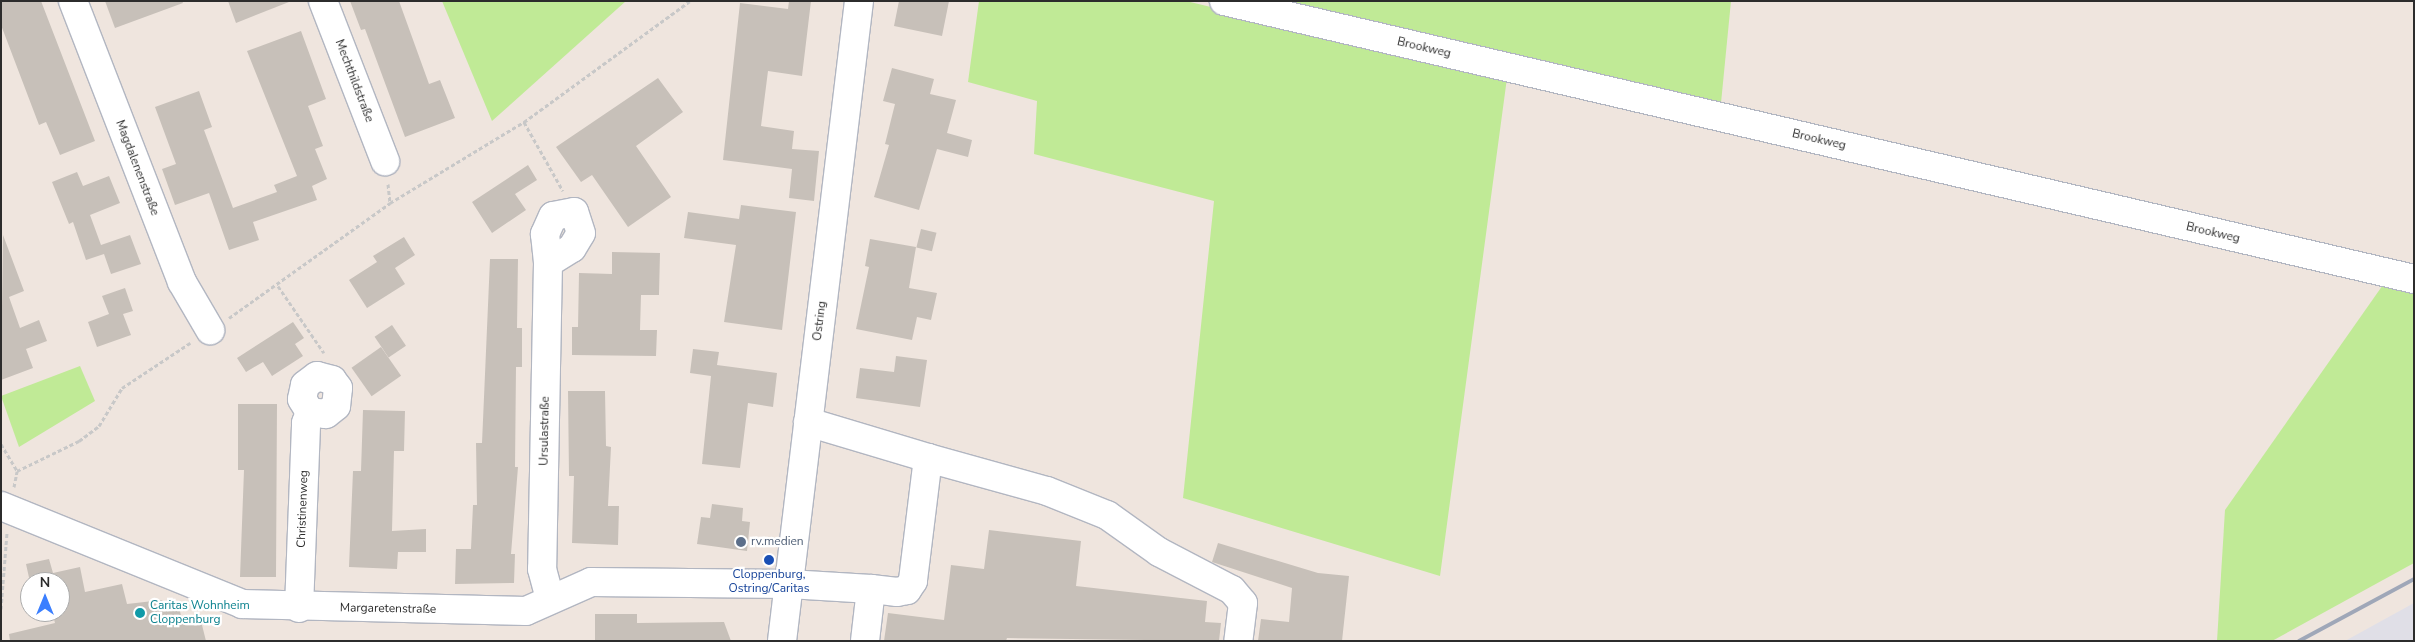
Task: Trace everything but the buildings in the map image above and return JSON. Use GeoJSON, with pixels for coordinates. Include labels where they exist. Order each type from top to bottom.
{"type":"FeatureCollection","features":[{"type":"Feature","properties":{"kind":"street","name":"Magdalenenstraße"},"geometry":{"type":"LineString","coordinates":[[73,1],[182,282],[210,330]]}},
{"type":"Feature","properties":{"kind":"street","name":"Mechthildstraße"},"geometry":{"type":"LineString","coordinates":[[323,1],[385,161]]}},
{"type":"Feature","properties":{"kind":"street","name":"Ostring"},"geometry":{"type":"LineString","coordinates":[[782,641],[860,1]]}},
{"type":"Feature","properties":{"kind":"street","name":"Brookweg"},"geometry":{"type":"LineString","coordinates":[[1224,1],[2414,279]]}},
{"type":"Feature","properties":{"kind":"street","name":"Ursulastraße"},"geometry":{"type":"LineString","coordinates":[[550,598],[542,569],[548,264],[545,234],[553,216],[574,212]]}},
{"type":"Feature","properties":{"kind":"street","name":"Christinenweg"},"geometry":{"type":"LineString","coordinates":[[299,608],[306,424],[310,412],[302,399],[305,385],[327,368]]}},
{"type":"Feature","properties":{"kind":"street"},"geometry":{"type":"LineString","coordinates":[[808,422],[1047,491],[1107,515],[1159,552],[1232,590],[1243,602],[1238,641]]}},
{"type":"Feature","properties":{"kind":"street","name":"Margaretenstraße"},"geometry":{"type":"LineString","coordinates":[[5,507],[223,599],[242,604],[299,608],[526,611],[550,598],[591,582],[789,584],[897,592],[907,590],[913,581],[928,458]]}},
{"type":"Feature","properties":{"kind":"street"},"geometry":{"type":"LineString","coordinates":[[865,641],[871,589]]}},
{"type":"Feature","properties":{"kind":"path"},"geometry":{"type":"LineString","coordinates":[[1,610],[5,507],[17,471],[78,441],[98,426],[122,388],[278,286],[390,203],[524,122],[690,1]]}},
{"type":"Feature","properties":{"kind":"path"},"geometry":{"type":"LineString","coordinates":[[524,122],[574,212]]}},
{"type":"Feature","properties":{"kind":"path"},"geometry":{"type":"LineString","coordinates":[[278,286],[327,368]]}},
{"type":"Feature","properties":{"kind":"path"},"geometry":{"type":"LineString","coordinates":[[1,444],[17,471]]}},
{"type":"Feature","properties":{"kind":"shaded area"},"geometry":{"type":"Polygon","coordinates":[[[2414,603],[2414,641],[2345,641],[2414,603]]]}},
{"type":"Feature","properties":{"kind":"green space"},"geometry":{"type":"Polygon","coordinates":[[[442,1],[626,1],[492,121],[442,1]]]}},
{"type":"Feature","properties":{"kind":"green space"},"geometry":{"type":"Polygon","coordinates":[[[979,1],[1186,1],[1507,78],[1440,576],[1183,498],[1214,201],[1034,154],[1037,101],[968,82],[979,1]]]}},
{"type":"Feature","properties":{"kind":"green space"},"geometry":{"type":"Polygon","coordinates":[[[1271,1],[1731,1],[1721,103],[1271,1]]]}},
{"type":"Feature","properties":{"kind":"green space"},"geometry":{"type":"Polygon","coordinates":[[[2385,282],[2414,289],[2414,563],[2272,641],[2217,641],[2225,510],[2385,282]]]}},
{"type":"Feature","properties":{"kind":"green space"},"geometry":{"type":"Polygon","coordinates":[[[80,366],[95,401],[19,447],[1,396],[80,366]]]}},
{"type":"Feature","properties":{"kind":"railway"},"geometry":{"type":"LineString","coordinates":[[2299,641],[2414,579]]}},
{"type":"Feature","properties":{"kind":"place","name":"rv.medien"},"geometry":{"type":"Point","coordinates":[741,542]}},
{"type":"Feature","properties":{"kind":"place","name":"Cloppenburg, Ostring/Caritas"},"geometry":{"type":"Point","coordinates":[769,560]}},
{"type":"Feature","properties":{"kind":"place","name":"Caritas Wohnheim Cloppenburg"},"geometry":{"type":"Point","coordinates":[140,613]}}]}
